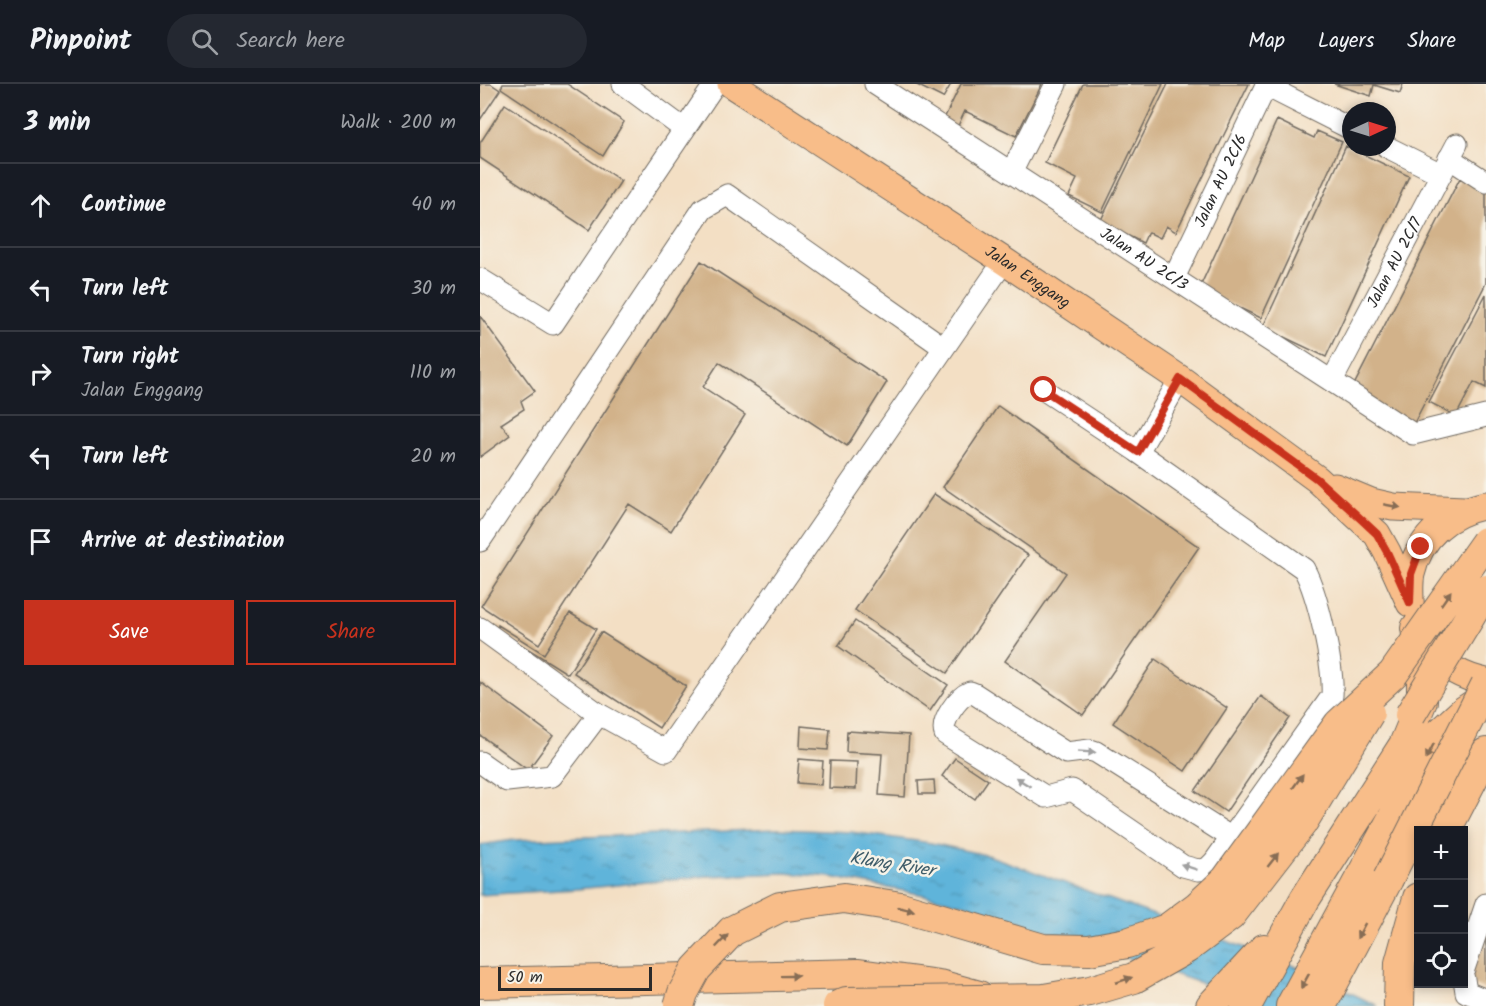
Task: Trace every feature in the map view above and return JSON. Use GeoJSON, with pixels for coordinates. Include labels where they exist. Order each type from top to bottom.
{"type":"FeatureCollection","features":[{"type":"Feature","properties":{"kind":"highway"},"geometry":{"type":"LineString","coordinates":[[838,1006],[846,1002],[1044,999],[1090,991],[1134,978],[1186,948],[1230,916],[1302,823],[1393,674],[1486,542]]}},
{"type":"Feature","properties":{"kind":"highway"},"geometry":{"type":"LineString","coordinates":[[1211,1006],[1265,948],[1486,590]]}},
{"type":"Feature","properties":{"kind":"highway"},"geometry":{"type":"LineString","coordinates":[[1246,1006],[1305,899],[1404,745],[1422,701],[1422,664],[1413,616]]}},
{"type":"Feature","properties":{"kind":"highway"},"geometry":{"type":"LineString","coordinates":[[679,1006],[696,969],[732,931],[780,907],[844,898],[901,907],[1043,949],[1089,950],[1127,943],[1167,929],[1198,906],[1226,880],[1339,724],[1393,674]]}},
{"type":"Feature","properties":{"kind":"highway"},"geometry":{"type":"LineString","coordinates":[[1321,1006],[1486,684]]}},
{"type":"Feature","properties":{"kind":"highway"},"geometry":{"type":"LineString","coordinates":[[1291,1006],[1438,735],[1463,711],[1486,697]]}},
{"type":"Feature","properties":{"kind":"highway"},"geometry":{"type":"LineString","coordinates":[[1449,826],[1486,753]]}},
{"type":"Feature","properties":{"kind":"highway"},"geometry":{"type":"LineString","coordinates":[[1399,1006],[1400,963],[1414,915]]}},
{"type":"Feature","properties":{"kind":"highway"},"geometry":{"type":"LineString","coordinates":[[480,983],[859,974],[939,985],[1017,1006]]}},
{"type":"Feature","properties":{"kind":"highway"},"geometry":{"type":"LineString","coordinates":[[859,974],[897,1002],[899,1006]]}},
{"type":"Feature","properties":{"kind":"main road","name":"Jalan Enggang"},"geometry":{"type":"LineString","coordinates":[[730,84],[1004,261],[1180,379],[1317,479],[1377,534],[1387,552],[1428,650],[1446,667],[1468,679],[1486,684]]}},
{"type":"Feature","properties":{"kind":"main road","name":"Jalan Enggang"},"geometry":{"type":"LineString","coordinates":[[1317,479],[1371,502],[1393,507],[1475,507]]}},
{"type":"Feature","properties":{"kind":"main road"},"geometry":{"type":"LineString","coordinates":[[1413,616],[1411,574],[1421,547],[1440,525],[1475,507]]}},
{"type":"Feature","properties":{"kind":"street"},"geometry":{"type":"LineString","coordinates":[[623,84],[684,129]]}},
{"type":"Feature","properties":{"kind":"street"},"geometry":{"type":"LineString","coordinates":[[480,279],[553,324],[715,84]]}},
{"type":"Feature","properties":{"kind":"street","name":"Jalan AU 2C/3"},"geometry":{"type":"LineString","coordinates":[[875,84],[1413,434],[1486,416]]}},
{"type":"Feature","properties":{"kind":"street"},"geometry":{"type":"LineString","coordinates":[[1012,171],[1056,84]]}},
{"type":"Feature","properties":{"kind":"street"},"geometry":{"type":"LineString","coordinates":[[1267,85],[1342,124]]}},
{"type":"Feature","properties":{"kind":"street","name":"Jalan AU 2C/6"},"geometry":{"type":"LineString","coordinates":[[1174,278],[1267,85]]}},
{"type":"Feature","properties":{"kind":"street"},"geometry":{"type":"LineString","coordinates":[[1396,149],[1449,159],[1486,182]]}},
{"type":"Feature","properties":{"kind":"street","name":"Jalan AU 2C/7"},"geometry":{"type":"LineString","coordinates":[[1332,381],[1449,159]]}},
{"type":"Feature","properties":{"kind":"street"},"geometry":{"type":"LineString","coordinates":[[480,541],[703,209],[727,195],[943,347]]}},
{"type":"Feature","properties":{"kind":"street"},"geometry":{"type":"LineString","coordinates":[[480,628],[599,714],[666,751],[1004,261]]}},
{"type":"Feature","properties":{"kind":"street"},"geometry":{"type":"LineString","coordinates":[[1138,452],[1180,379]]}},
{"type":"Feature","properties":{"kind":"street"},"geometry":{"type":"LineString","coordinates":[[1044,390],[1138,452],[1304,569],[1312,584],[1333,678],[1332,696],[1232,838],[1207,869],[1198,870],[1183,866],[1072,790],[1046,797],[945,734],[943,729],[945,721],[963,695],[970,692],[1066,753],[1090,750],[1096,752],[1232,838]]}},
{"type":"Feature","properties":{"kind":"street"},"geometry":{"type":"LineString","coordinates":[[480,762],[507,781],[552,776],[599,714]]}},
{"type":"Feature","properties":{"kind":"street"},"geometry":{"type":"LineString","coordinates":[[1468,957],[1486,904]]}},
{"type":"Feature","properties":{"kind":"street"},"geometry":{"type":"LineString","coordinates":[[1465,988],[1466,992],[1486,1000]]}},
{"type":"Feature","properties":{"kind":"water","name":"Klang River"},"geometry":{"type":"Polygon","coordinates":[[[777,829],[851,832],[931,843],[990,856],[1290,964],[1378,1006],[1269,1006],[975,907],[831,877],[785,873],[707,876],[577,889],[480,895],[480,845],[514,840],[777,829]]]}},
{"type":"Feature","properties":{"kind":"building"},"geometry":{"type":"Polygon","coordinates":[[[480,84],[491,84],[500,90],[480,120],[480,84]]]}},
{"type":"Feature","properties":{"kind":"building"},"geometry":{"type":"Polygon","coordinates":[[[503,84],[567,84],[624,122],[603,156],[501,88],[503,84]]]}},
{"type":"Feature","properties":{"kind":"building"},"geometry":{"type":"Polygon","coordinates":[[[915,84],[951,84],[943,98],[915,84]]]}},
{"type":"Feature","properties":{"kind":"building"},"geometry":{"type":"Polygon","coordinates":[[[961,84],[1042,84],[1016,136],[965,111],[956,130],[942,123],[961,84]]]}},
{"type":"Feature","properties":{"kind":"building"},"geometry":{"type":"Polygon","coordinates":[[[1083,84],[1163,84],[1102,212],[1069,196],[1077,179],[1045,163],[1083,84]]]}},
{"type":"Feature","properties":{"kind":"building"},"geometry":{"type":"Polygon","coordinates":[[[1168,84],[1249,84],[1176,232],[1166,226],[1160,238],[1148,232],[1143,243],[1100,222],[1168,84]]]}},
{"type":"Feature","properties":{"kind":"building"},"geometry":{"type":"Polygon","coordinates":[[[1334,84],[1403,84],[1400,93],[1374,85],[1371,96],[1334,84]]]}},
{"type":"Feature","properties":{"kind":"building"},"geometry":{"type":"Polygon","coordinates":[[[505,104],[621,181],[589,230],[480,158],[480,143],[505,104]]]}},
{"type":"Feature","properties":{"kind":"building"},"geometry":{"type":"Polygon","coordinates":[[[1277,120],[1314,138],[1317,131],[1342,142],[1261,318],[1199,289],[1277,120]]]}},
{"type":"Feature","properties":{"kind":"building"},"geometry":{"type":"Polygon","coordinates":[[[1342,155],[1367,156],[1409,176],[1326,357],[1263,327],[1342,155]]]}},
{"type":"Feature","properties":{"kind":"building"},"geometry":{"type":"Polygon","coordinates":[[[1460,178],[1486,191],[1486,283],[1411,429],[1352,389],[1460,178]]]}},
{"type":"Feature","properties":{"kind":"building"},"geometry":{"type":"Polygon","coordinates":[[[701,261],[887,382],[847,446],[719,362],[703,387],[745,415],[671,531],[629,504],[539,644],[481,606],[701,261]]]}},
{"type":"Feature","properties":{"kind":"building"},"geometry":{"type":"Polygon","coordinates":[[[1486,294],[1486,388],[1474,382],[1456,416],[1429,402],[1486,294]]]}},
{"type":"Feature","properties":{"kind":"building"},"geometry":{"type":"Polygon","coordinates":[[[480,316],[535,391],[521,401],[524,409],[501,424],[510,435],[480,457],[480,316]]]}},
{"type":"Feature","properties":{"kind":"building"},"geometry":{"type":"Polygon","coordinates":[[[998,406],[1199,547],[1083,715],[1005,661],[1066,573],[943,487],[998,406]]]}},
{"type":"Feature","properties":{"kind":"building"},"geometry":{"type":"Polygon","coordinates":[[[934,494],[1028,555],[947,673],[855,610],[934,494]]]}},
{"type":"Feature","properties":{"kind":"building"},"geometry":{"type":"Polygon","coordinates":[[[570,613],[596,629],[568,674],[497,629],[498,625],[544,654],[570,613]]]}},
{"type":"Feature","properties":{"kind":"building"},"geometry":{"type":"Polygon","coordinates":[[[855,621],[948,685],[930,711],[838,646],[855,621]]]}},
{"type":"Feature","properties":{"kind":"building"},"geometry":{"type":"Polygon","coordinates":[[[601,632],[686,686],[659,728],[574,673],[601,632]]]}},
{"type":"Feature","properties":{"kind":"building"},"geometry":{"type":"Polygon","coordinates":[[[1155,659],[1227,708],[1185,771],[1113,723],[1155,659]]]}},
{"type":"Feature","properties":{"kind":"building"},"geometry":{"type":"Polygon","coordinates":[[[480,682],[553,736],[528,770],[480,735],[480,682]]]}},
{"type":"Feature","properties":{"kind":"building"},"geometry":{"type":"Polygon","coordinates":[[[1261,696],[1290,718],[1226,812],[1195,791],[1261,696]]]}},
{"type":"Feature","properties":{"kind":"building"},"geometry":{"type":"Polygon","coordinates":[[[801,726],[830,729],[828,750],[800,748],[801,726]]]}},
{"type":"Feature","properties":{"kind":"building"},"geometry":{"type":"Polygon","coordinates":[[[847,731],[909,735],[905,797],[879,795],[882,754],[846,752],[847,731]]]}},
{"type":"Feature","properties":{"kind":"building"},"geometry":{"type":"Polygon","coordinates":[[[955,758],[988,780],[975,799],[942,776],[955,758]]]}},
{"type":"Feature","properties":{"kind":"building"},"geometry":{"type":"Polygon","coordinates":[[[799,759],[823,761],[821,785],[797,783],[799,759]]]}},
{"type":"Feature","properties":{"kind":"building"},"geometry":{"type":"Polygon","coordinates":[[[830,761],[857,762],[856,789],[829,788],[830,761]]]}},
{"type":"Feature","properties":{"kind":"building"},"geometry":{"type":"Polygon","coordinates":[[[934,780],[935,794],[919,794],[918,781],[934,780]]]}},
{"type":"Feature","properties":{"kind":"building"},"geometry":{"type":"Polygon","coordinates":[[[1486,925],[1486,990],[1469,982],[1486,925]]]}},
{"type":"Feature","properties":{"kind":"route"},"geometry":{"type":"LineString","coordinates":[[1044,390],[1138,452],[1180,379],[1317,479],[1377,534],[1410,603],[1411,574],[1421,547]]}}]}
